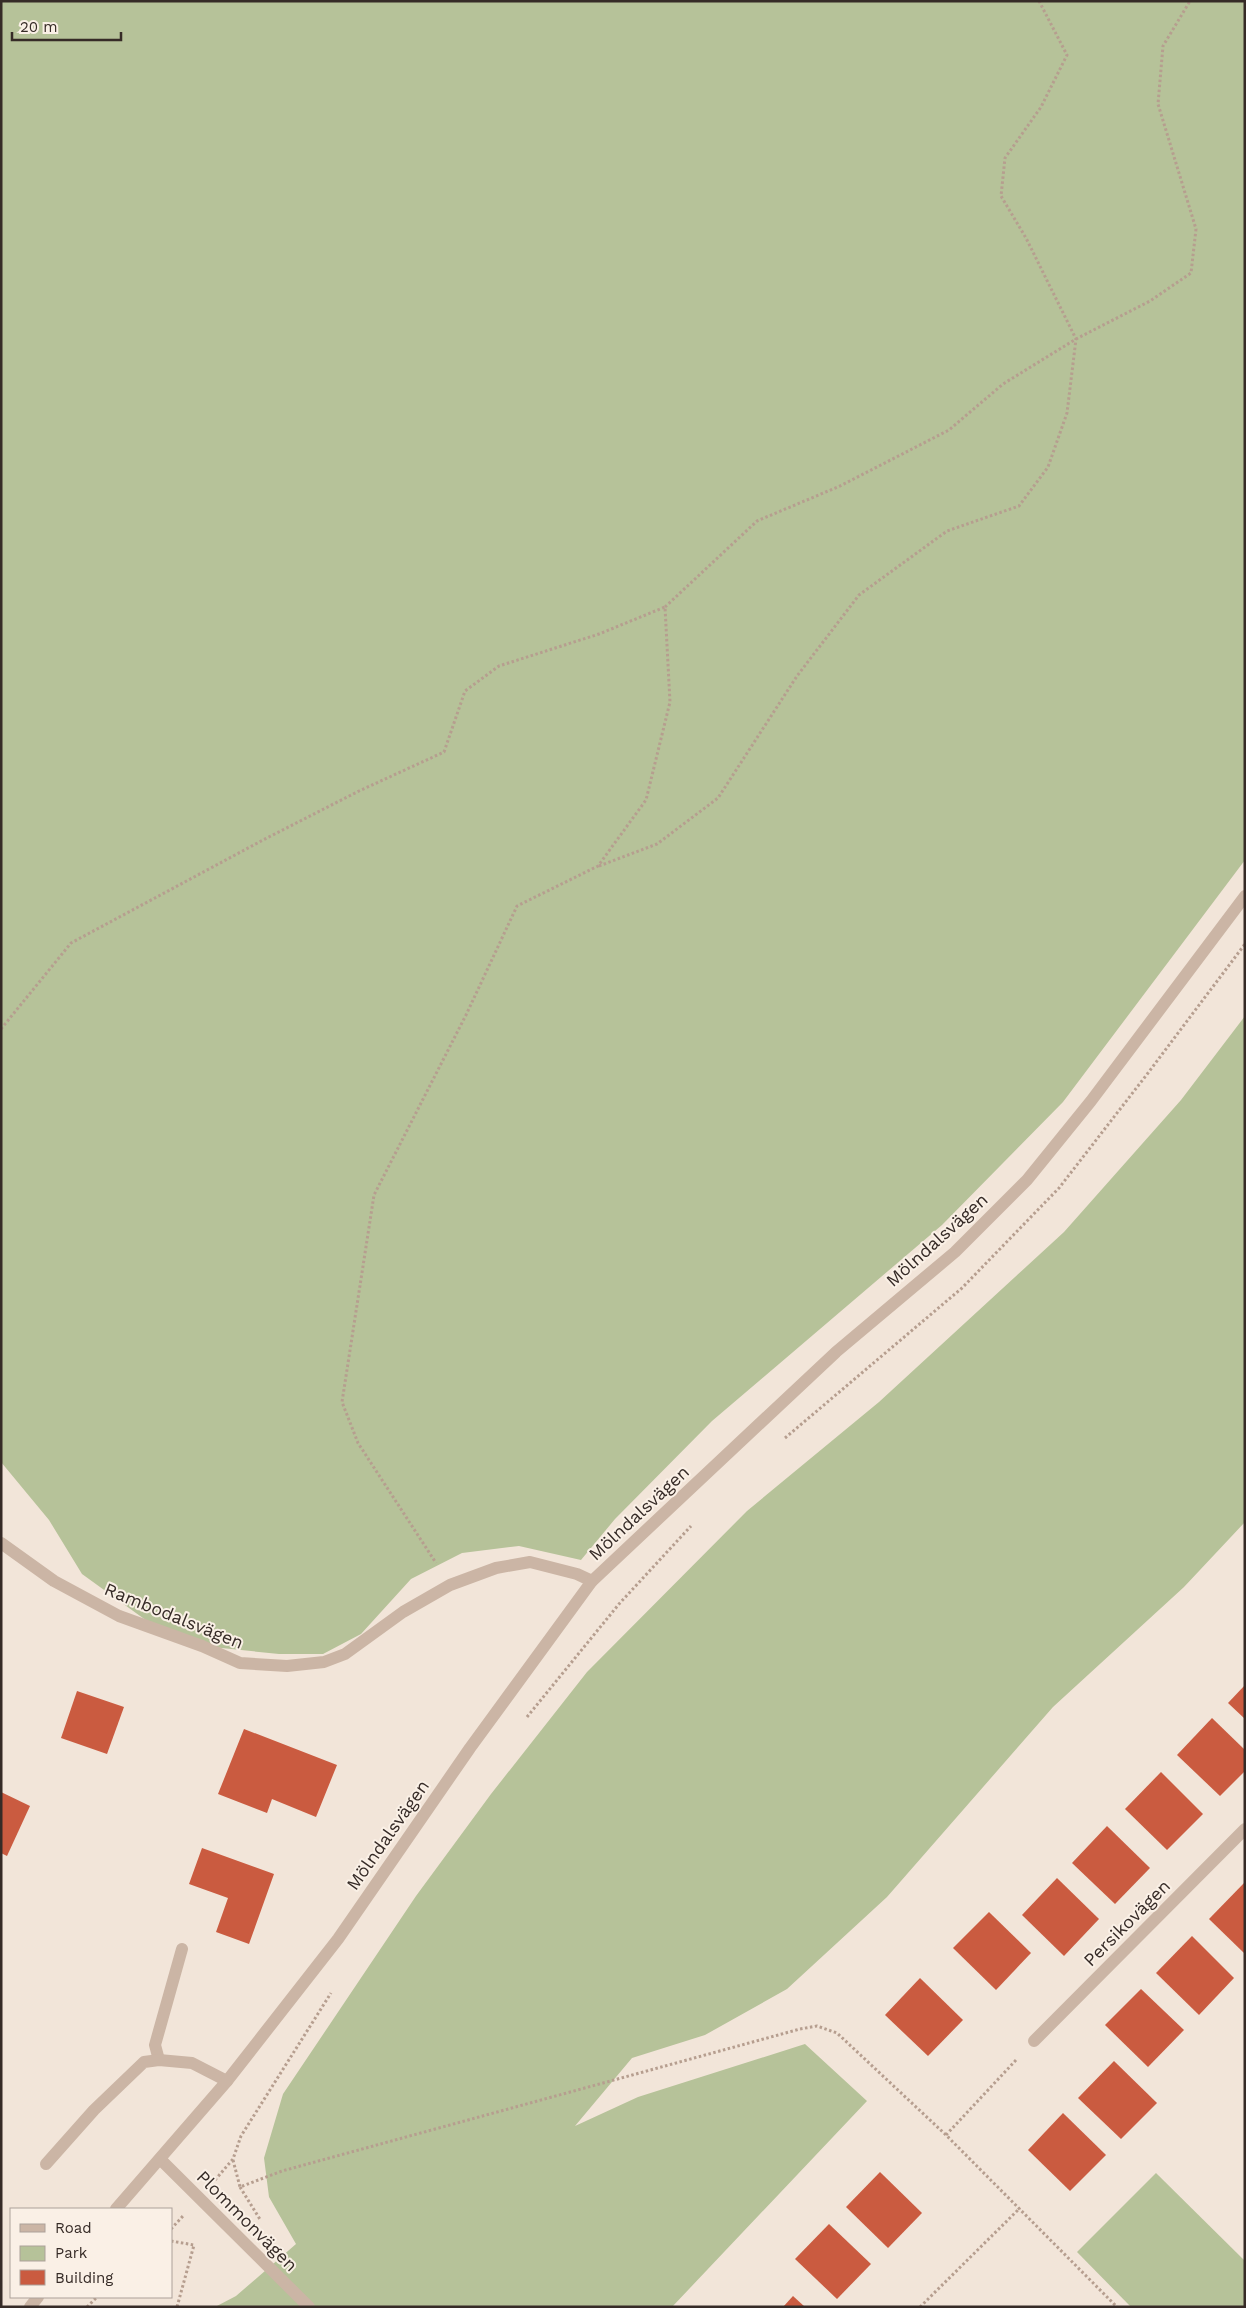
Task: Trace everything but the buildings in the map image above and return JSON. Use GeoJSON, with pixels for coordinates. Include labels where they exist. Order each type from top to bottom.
{"type":"FeatureCollection","features":[{"type":"Feature","properties":{"kind":"street","name":"Mölndalsvägen"},"geometry":{"type":"LineString","coordinates":[[117,2208],[228,2081],[338,1939],[470,1748],[592,1582],[836,1352],[955,1252],[1027,1180],[1091,1101],[1245,896]]}},
{"type":"Feature","properties":{"kind":"street","name":"Rambodalsvägen"},"geometry":{"type":"LineString","coordinates":[[1,1543],[54,1581],[119,1616],[202,1646],[240,1663],[288,1666],[324,1662],[345,1654],[403,1612],[450,1585],[496,1568],[530,1562],[577,1574],[592,1582]]}},
{"type":"Feature","properties":{"kind":"street","name":"Persikovägen"},"geometry":{"type":"LineString","coordinates":[[1034,2042],[1245,1829]]}},
{"type":"Feature","properties":{"kind":"street"},"geometry":{"type":"LineString","coordinates":[[159,2060],[155,2045],[182,1949]]}},
{"type":"Feature","properties":{"kind":"street"},"geometry":{"type":"LineString","coordinates":[[46,2164],[94,2110],[144,2062],[159,2060],[192,2063],[228,2081]]}},
{"type":"Feature","properties":{"kind":"street","name":"Plommonvägen"},"geometry":{"type":"LineString","coordinates":[[160,2159],[309,2307]]}},
{"type":"Feature","properties":{"kind":"path"},"geometry":{"type":"LineString","coordinates":[[450,1585],[358,1443],[342,1402],[374,1195],[466,1015],[517,906],[598,866],[657,844],[718,798],[797,676],[858,595],[947,531],[1019,506],[1048,467],[1066,413],[1076,338],[1026,238],[1001,196],[1005,158],[1041,107],[1066,55],[1039,1]]}},
{"type":"Feature","properties":{"kind":"path"},"geometry":{"type":"LineString","coordinates":[[1,1029],[71,943],[262,840],[444,752],[465,691],[499,666],[599,634],[665,607],[757,521],[840,486],[949,430],[1003,384],[1076,338],[1150,301],[1190,273],[1196,229],[1158,104],[1163,46],[1190,1]]}},
{"type":"Feature","properties":{"kind":"path"},"geometry":{"type":"LineString","coordinates":[[598,866],[646,800],[670,702],[665,607]]}},
{"type":"Feature","properties":{"kind":"path"},"geometry":{"type":"LineString","coordinates":[[782,1441],[962,1288],[1059,1188],[1245,944]]}},
{"type":"Feature","properties":{"kind":"path"},"geometry":{"type":"LineString","coordinates":[[521,1725],[619,1604],[696,1520]]}},
{"type":"Feature","properties":{"kind":"path"},"geometry":{"type":"LineString","coordinates":[[172,2228],[233,2159],[241,2136],[333,1990]]}},
{"type":"Feature","properties":{"kind":"path"},"geometry":{"type":"LineString","coordinates":[[233,2159],[240,2187],[282,2171],[585,2086],[817,2026],[837,2032],[946,2135],[1117,2307]]}},
{"type":"Feature","properties":{"kind":"path"},"geometry":{"type":"LineString","coordinates":[[946,2135],[1034,2042]]}},
{"type":"Feature","properties":{"kind":"path"},"geometry":{"type":"LineString","coordinates":[[920,2307],[1020,2208]]}},
{"type":"Feature","properties":{"kind":"path"},"geometry":{"type":"LineString","coordinates":[[172,2241],[194,2245],[177,2307]]}},
{"type":"Feature","properties":{"kind":"green space"},"geometry":{"type":"Polygon","coordinates":[[[1,1],[1245,1],[1245,860],[1063,1102],[942,1225],[712,1421],[615,1519],[581,1560],[519,1546],[462,1553],[411,1579],[361,1634],[323,1654],[279,1654],[202,1646],[147,1621],[82,1574],[49,1520],[1,1462],[1,1]]]}},
{"type":"Feature","properties":{"kind":"green space"},"geometry":{"type":"Polygon","coordinates":[[[1245,1016],[1245,1522],[1184,1587],[1053,1707],[887,1897],[787,1989],[705,2035],[632,2058],[575,2126],[638,2097],[805,2044],[867,2101],[672,2307],[215,2307],[236,2296],[296,2244],[269,2197],[264,2158],[283,2094],[416,1896],[491,1794],[587,1672],[747,1511],[879,1402],[1064,1232],[1181,1100],[1245,1016]]]}},
{"type":"Feature","properties":{"kind":"green space"},"geometry":{"type":"Polygon","coordinates":[[[1156,2173],[1245,2261],[1245,2307],[1131,2307],[1077,2252],[1156,2173]]]}}]}
